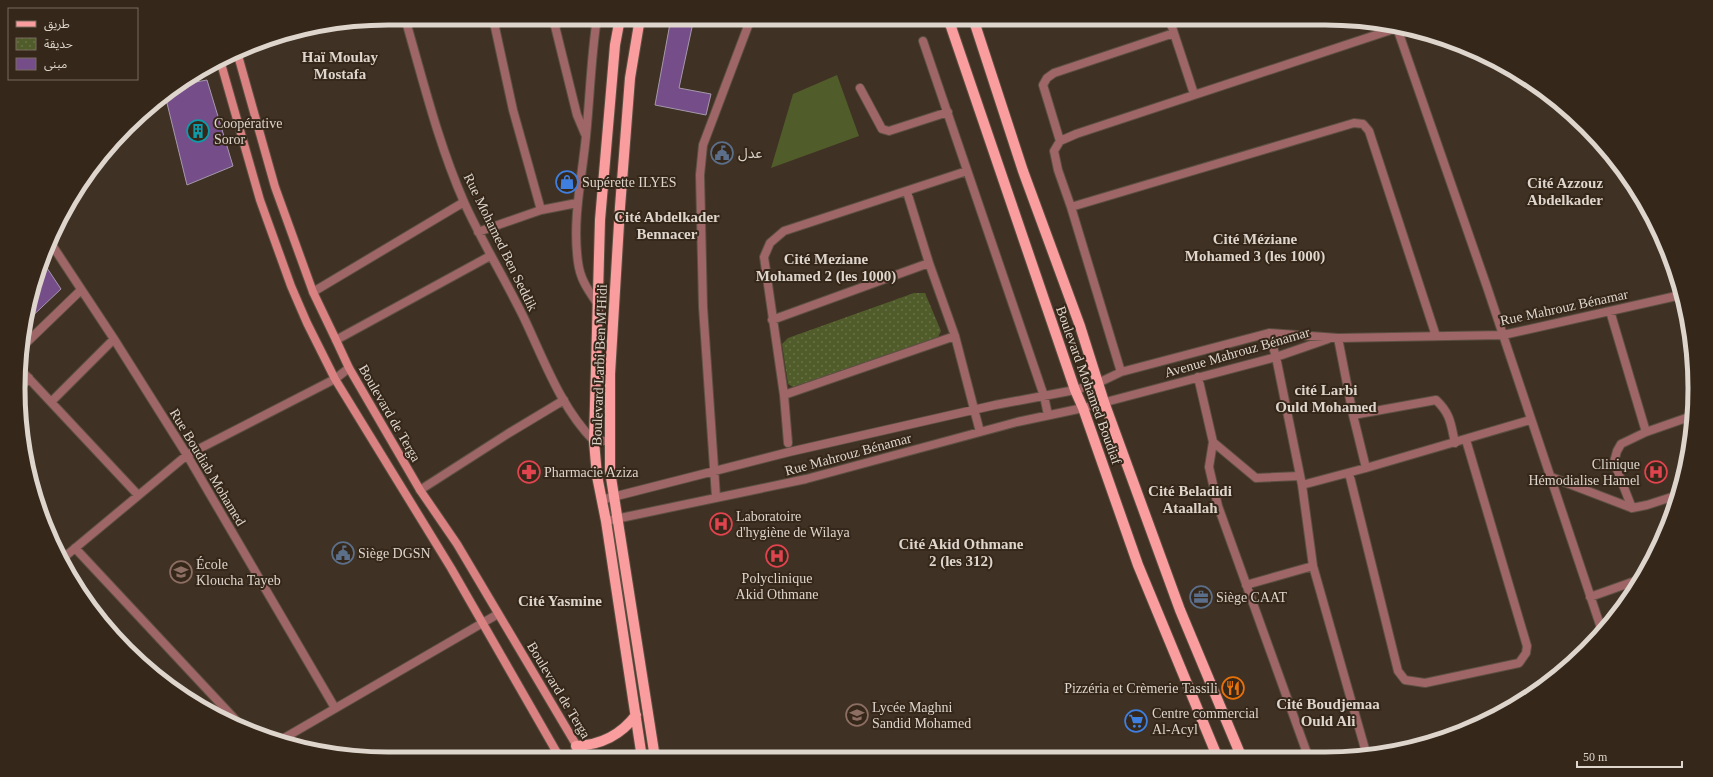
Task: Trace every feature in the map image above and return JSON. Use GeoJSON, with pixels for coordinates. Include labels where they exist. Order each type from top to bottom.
{"type":"FeatureCollection","features":[{"type":"Feature","properties":{"kind":"main road","name":"Boulevard Larbi Ben M'Hidi"},"geometry":{"type":"LineString","coordinates":[[619,25],[615,46],[600,220],[594,441],[597,476],[606,521],[641,752]]}},
{"type":"Feature","properties":{"kind":"main road","name":"Boulevard Larbi Ben M'Hidi"},"geometry":{"type":"LineString","coordinates":[[639,25],[630,78],[620,207],[610,374],[610,471],[654,752]]}},
{"type":"Feature","properties":{"kind":"main road","name":"Boulevard Mohamed Boudiaf"},"geometry":{"type":"LineString","coordinates":[[950,25],[1074,390],[1083,408],[1138,565],[1215,752]]}},
{"type":"Feature","properties":{"kind":"main road","name":"Boulevard Mohamed Boudiaf"},"geometry":{"type":"LineString","coordinates":[[975,25],[1023,171],[1080,326],[1104,402],[1180,610],[1239,752]]}},
{"type":"Feature","properties":{"kind":"main road","name":"Boulevard de Terga"},"geometry":{"type":"LineString","coordinates":[[239,57],[275,188],[313,292],[336,340],[350,368],[420,490],[457,544],[580,752]]}},
{"type":"Feature","properties":{"kind":"main road","name":"Boulevard de Terga"},"geometry":{"type":"LineString","coordinates":[[222,66],[260,200],[291,286],[335,379],[451,568],[557,752]]}},
{"type":"Feature","properties":{"kind":"main road"},"geometry":{"type":"LineString","coordinates":[[576,746],[590,745],[619,733],[636,715]]}},
{"type":"Feature","properties":{"kind":"street","name":"Rue Mohamed Ben Seddik"},"geometry":{"type":"LineString","coordinates":[[407,25],[443,150],[464,202],[564,400],[577,421],[594,441]]}},
{"type":"Feature","properties":{"kind":"street"},"geometry":{"type":"LineString","coordinates":[[495,25],[513,110],[541,210]]}},
{"type":"Feature","properties":{"kind":"street"},"geometry":{"type":"LineString","coordinates":[[555,25],[577,115],[586,136]]}},
{"type":"Feature","properties":{"kind":"street"},"geometry":{"type":"LineString","coordinates":[[596,25],[586,136],[577,203],[578,262],[584,282],[598,302]]}},
{"type":"Feature","properties":{"kind":"street"},"geometry":{"type":"LineString","coordinates":[[716,497],[703,308],[700,175],[703,145],[748,25]]}},
{"type":"Feature","properties":{"kind":"street"},"geometry":{"type":"LineString","coordinates":[[1171,25],[1194,94]]}},
{"type":"Feature","properties":{"kind":"street"},"geometry":{"type":"LineString","coordinates":[[1120,372],[1071,207],[1058,170],[1054,151],[1060,141],[1076,134],[1194,94],[1386,31]]}},
{"type":"Feature","properties":{"kind":"street"},"geometry":{"type":"LineString","coordinates":[[1060,141],[1043,85],[1047,78],[1054,73],[1174,33]]}},
{"type":"Feature","properties":{"kind":"street"},"geometry":{"type":"LineString","coordinates":[[1399,33],[1503,335],[1530,420],[1551,477],[1600,626]]}},
{"type":"Feature","properties":{"kind":"street"},"geometry":{"type":"LineString","coordinates":[[923,41],[1044,396],[1048,415]]}},
{"type":"Feature","properties":{"kind":"street"},"geometry":{"type":"LineString","coordinates":[[860,88],[882,129],[889,131],[948,112]]}},
{"type":"Feature","properties":{"kind":"street"},"geometry":{"type":"LineString","coordinates":[[1071,207],[1354,123],[1363,124],[1369,131],[1436,336]]}},
{"type":"Feature","properties":{"kind":"street"},"geometry":{"type":"LineString","coordinates":[[788,443],[784,395],[764,257],[770,243],[784,231],[907,192],[967,171]]}},
{"type":"Feature","properties":{"kind":"street"},"geometry":{"type":"LineString","coordinates":[[907,192],[929,263],[955,336],[980,432]]}},
{"type":"Feature","properties":{"kind":"street"},"geometry":{"type":"LineString","coordinates":[[313,292],[464,202]]}},
{"type":"Feature","properties":{"kind":"street"},"geometry":{"type":"LineString","coordinates":[[478,232],[541,210],[577,203]]}},
{"type":"Feature","properties":{"kind":"street","name":"Rue Boudiab Mohamed"},"geometry":{"type":"LineString","coordinates":[[54,248],[114,339],[187,455],[335,708]]}},
{"type":"Feature","properties":{"kind":"street"},"geometry":{"type":"LineString","coordinates":[[336,340],[490,256]]}},
{"type":"Feature","properties":{"kind":"street"},"geometry":{"type":"LineString","coordinates":[[772,320],[929,263]]}},
{"type":"Feature","properties":{"kind":"street"},"geometry":{"type":"LineString","coordinates":[[28,341],[81,290]]}},
{"type":"Feature","properties":{"kind":"street","name":"Rue Mahrouz Bénamar"},"geometry":{"type":"LineString","coordinates":[[1334,338],[1503,335],[1676,296]]}},
{"type":"Feature","properties":{"kind":"street"},"geometry":{"type":"LineString","coordinates":[[1610,311],[1646,432]]}},
{"type":"Feature","properties":{"kind":"street"},"geometry":{"type":"LineString","coordinates":[[1269,333],[1276,357],[1301,480],[1313,566],[1365,750]]}},
{"type":"Feature","properties":{"kind":"street","name":"Avenue Mahrouz Bénamar"},"geometry":{"type":"LineString","coordinates":[[1074,390],[1098,383],[1120,372],[1269,333],[1334,338]]}},
{"type":"Feature","properties":{"kind":"street"},"geometry":{"type":"LineString","coordinates":[[784,395],[955,336]]}},
{"type":"Feature","properties":{"kind":"street"},"geometry":{"type":"LineString","coordinates":[[1334,338],[1366,468]]}},
{"type":"Feature","properties":{"kind":"street","name":"Avenue Mahrouz Bénamar"},"geometry":{"type":"LineString","coordinates":[[1083,408],[1276,357],[1334,338]]}},
{"type":"Feature","properties":{"kind":"street"},"geometry":{"type":"LineString","coordinates":[[52,402],[114,339]]}},
{"type":"Feature","properties":{"kind":"street"},"geometry":{"type":"LineString","coordinates":[[66,556],[187,455],[335,379],[350,368]]}},
{"type":"Feature","properties":{"kind":"street"},"geometry":{"type":"LineString","coordinates":[[26,374],[138,495]]}},
{"type":"Feature","properties":{"kind":"street"},"geometry":{"type":"LineString","coordinates":[[1198,377],[1213,442],[1210,467],[1218,506],[1307,752]]}},
{"type":"Feature","properties":{"kind":"street"},"geometry":{"type":"LineString","coordinates":[[25,382],[29,378]]}},
{"type":"Feature","properties":{"kind":"street","name":"Rue Mahrouz Bénamar"},"geometry":{"type":"LineString","coordinates":[[601,500],[789,452],[974,410],[1074,390]]}},
{"type":"Feature","properties":{"kind":"street"},"geometry":{"type":"LineString","coordinates":[[420,490],[564,400]]}},
{"type":"Feature","properties":{"kind":"street"},"geometry":{"type":"LineString","coordinates":[[1353,415],[1436,400],[1449,416],[1455,443]]}},
{"type":"Feature","properties":{"kind":"street","name":"Rue Mahrouz Bénamar"},"geometry":{"type":"LineString","coordinates":[[606,521],[806,479],[980,432],[1083,408]]}},
{"type":"Feature","properties":{"kind":"street"},"geometry":{"type":"LineString","coordinates":[[1632,508],[1614,462],[1621,444],[1646,432],[1687,418]]}},
{"type":"Feature","properties":{"kind":"street"},"geometry":{"type":"LineString","coordinates":[[1213,442],[1256,478],[1301,480],[1349,473],[1466,440],[1530,420]]}},
{"type":"Feature","properties":{"kind":"street"},"geometry":{"type":"LineString","coordinates":[[1349,473],[1398,671],[1405,680],[1425,683],[1519,663],[1526,653],[1527,646],[1466,440]]}},
{"type":"Feature","properties":{"kind":"street"},"geometry":{"type":"LineString","coordinates":[[594,441],[610,441]]}},
{"type":"Feature","properties":{"kind":"street"},"geometry":{"type":"LineString","coordinates":[[1551,477],[1632,508],[1672,497]]}},
{"type":"Feature","properties":{"kind":"street"},"geometry":{"type":"LineString","coordinates":[[75,548],[235,718]]}},
{"type":"Feature","properties":{"kind":"street"},"geometry":{"type":"LineString","coordinates":[[1246,585],[1313,566]]}},
{"type":"Feature","properties":{"kind":"street"},"geometry":{"type":"LineString","coordinates":[[1590,597],[1632,582]]}},
{"type":"Feature","properties":{"kind":"street"},"geometry":{"type":"LineString","coordinates":[[284,737],[498,614]]}},
{"type":"Feature","properties":{"kind":"green space"},"geometry":{"type":"Polygon","coordinates":[[[837,75],[859,136],[771,168],[793,94],[837,75]]]}},
{"type":"Feature","properties":{"kind":"green space"},"geometry":{"type":"Polygon","coordinates":[[[914,293],[925,293],[941,331],[937,339],[796,389],[788,384],[782,344],[788,338],[914,293]]]}},
{"type":"Feature","properties":{"kind":"building"},"geometry":{"type":"Polygon","coordinates":[[[670,25],[692,25],[679,88],[711,94],[706,115],[655,105],[670,25]]]}},
{"type":"Feature","properties":{"kind":"building","name":"Coopérative Soror"},"geometry":{"type":"Polygon","coordinates":[[[207,80],[233,166],[187,185],[166,101],[193,83],[207,80]]]}},
{"type":"Feature","properties":{"kind":"building"},"geometry":{"type":"Polygon","coordinates":[[[46,267],[61,289],[32,316],[37,294],[46,267]]]}},
{"type":"Feature","properties":{"kind":"place","name":"Coopérative Soror"},"geometry":{"type":"Point","coordinates":[198,131]}},
{"type":"Feature","properties":{"kind":"place","name":"عدل"},"geometry":{"type":"Point","coordinates":[722,153]}},
{"type":"Feature","properties":{"kind":"place","name":"Supérette ILYES"},"geometry":{"type":"Point","coordinates":[567,182]}},
{"type":"Feature","properties":{"kind":"place","name":"Pharmacie Aziza"},"geometry":{"type":"Point","coordinates":[529,472]}},
{"type":"Feature","properties":{"kind":"place","name":"Clinique Hémodialise Hamel"},"geometry":{"type":"Point","coordinates":[1656,472]}},
{"type":"Feature","properties":{"kind":"place","name":"Laboratoire d'hygiène de Wilaya"},"geometry":{"type":"Point","coordinates":[721,524]}},
{"type":"Feature","properties":{"kind":"place","name":"Siège DGSN"},"geometry":{"type":"Point","coordinates":[343,553]}},
{"type":"Feature","properties":{"kind":"place","name":"Polyclinique Akid Othmane"},"geometry":{"type":"Point","coordinates":[777,556]}},
{"type":"Feature","properties":{"kind":"place","name":"École Kloucha Tayeb"},"geometry":{"type":"Point","coordinates":[181,572]}},
{"type":"Feature","properties":{"kind":"place","name":"Siège CAAT"},"geometry":{"type":"Point","coordinates":[1201,597]}},
{"type":"Feature","properties":{"kind":"place","name":"Pizzéria et Crèmerie Tassili"},"geometry":{"type":"Point","coordinates":[1233,688]}},
{"type":"Feature","properties":{"kind":"place","name":"Lycée Maghni Sandid Mohamed"},"geometry":{"type":"Point","coordinates":[857,715]}},
{"type":"Feature","properties":{"kind":"place","name":"Centre commercial Al-Acyl"},"geometry":{"type":"Point","coordinates":[1136,721]}},
{"type":"Feature","properties":{"kind":"district","name":"Haï Moulay Mostafa"},"geometry":{"type":"Point","coordinates":[340,66]}},
{"type":"Feature","properties":{"kind":"district","name":"Cité Azzouz Abdelkader"},"geometry":{"type":"Point","coordinates":[1565,192]}},
{"type":"Feature","properties":{"kind":"district","name":"Cité Abdelkader Bennacer"},"geometry":{"type":"Point","coordinates":[667,226]}},
{"type":"Feature","properties":{"kind":"district","name":"Cité Méziane Mohamed 3 (les 1000)"},"geometry":{"type":"Point","coordinates":[1255,248]}},
{"type":"Feature","properties":{"kind":"district","name":"Cité Meziane Mohamed 2 (les 1000)"},"geometry":{"type":"Point","coordinates":[826,268]}},
{"type":"Feature","properties":{"kind":"district","name":"cité Larbi Ould Mohamed"},"geometry":{"type":"Point","coordinates":[1326,398]}},
{"type":"Feature","properties":{"kind":"district","name":"Cité Beladidi Ataallah"},"geometry":{"type":"Point","coordinates":[1190,500]}},
{"type":"Feature","properties":{"kind":"district","name":"Cité Akid Othmane 2 (les 312)"},"geometry":{"type":"Point","coordinates":[961,552]}},
{"type":"Feature","properties":{"kind":"district","name":"Cité Yasmine"},"geometry":{"type":"Point","coordinates":[560,601]}},
{"type":"Feature","properties":{"kind":"district","name":"Cité Boudjemaa Ould Ali"},"geometry":{"type":"Point","coordinates":[1328,712]}}]}
